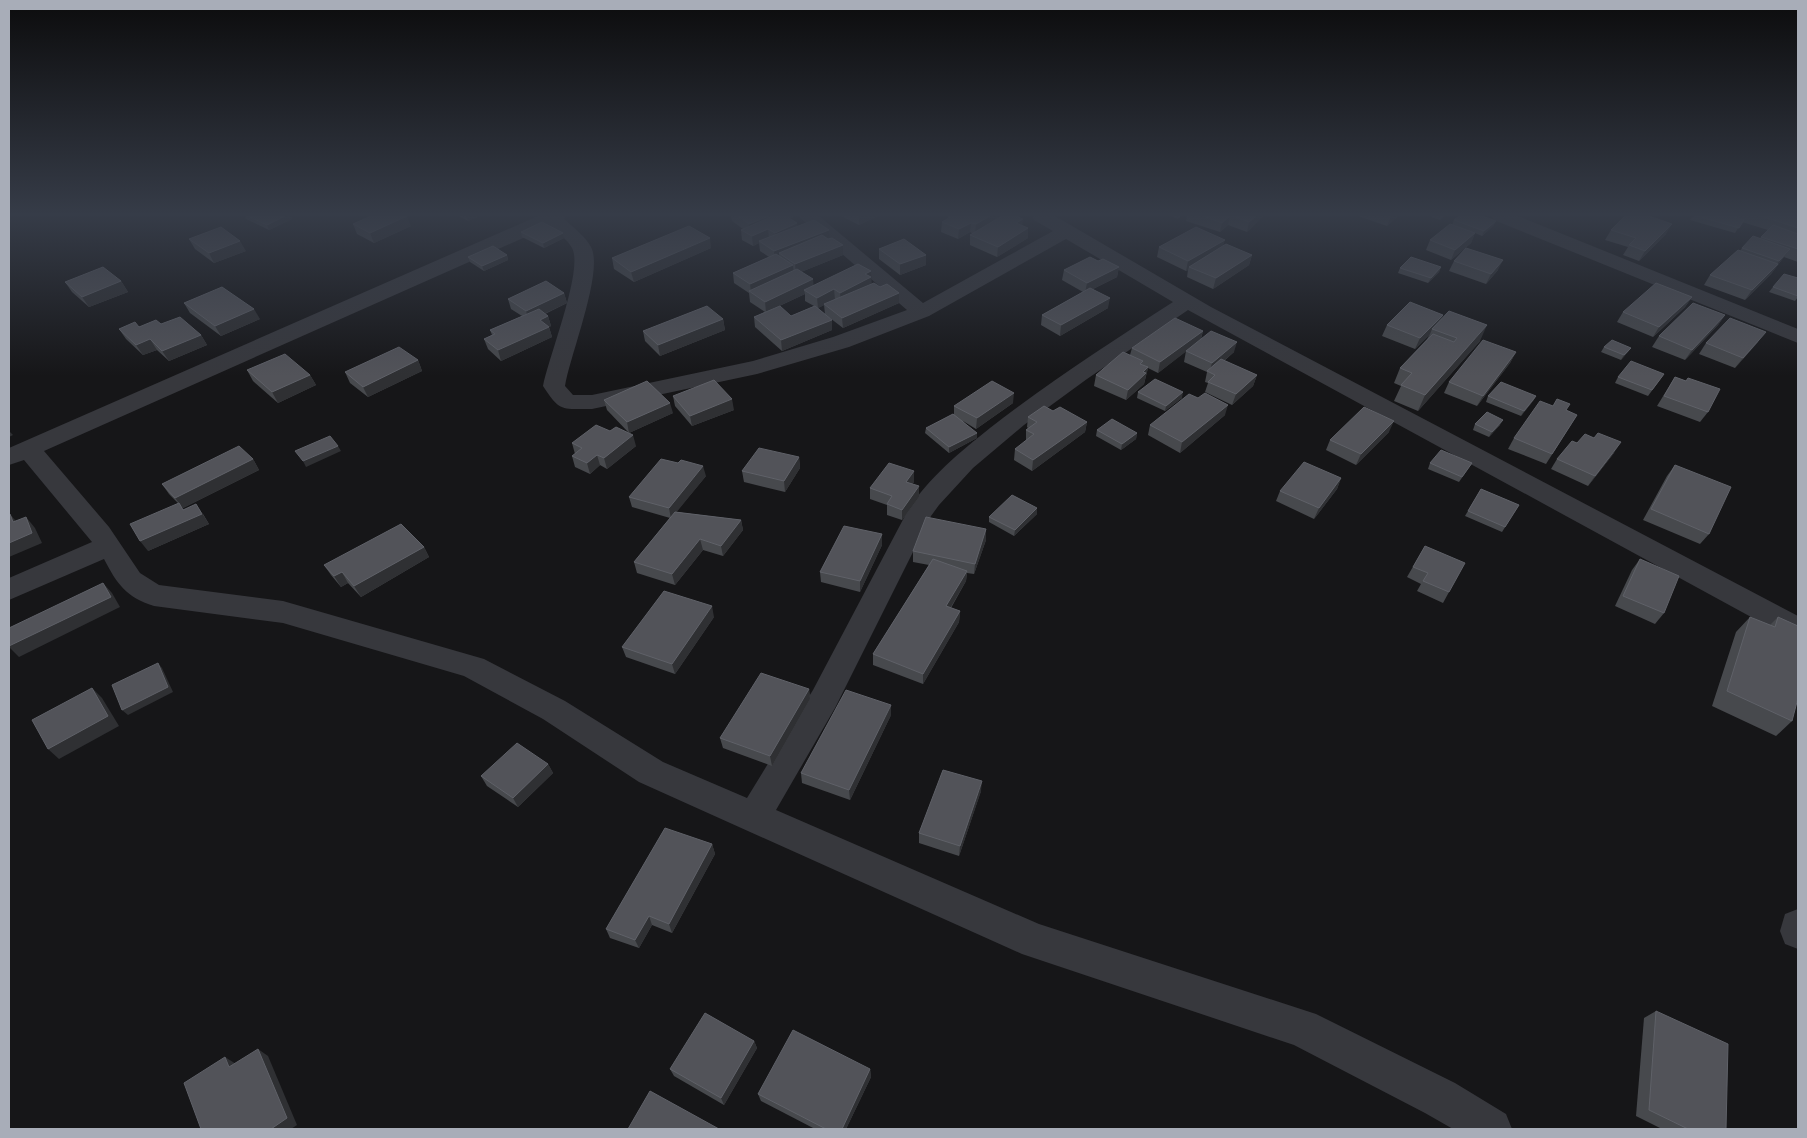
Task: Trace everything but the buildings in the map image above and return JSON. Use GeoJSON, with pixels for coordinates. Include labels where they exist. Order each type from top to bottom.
{"type":"FeatureCollection","features":[{"type":"Feature","properties":{"kind":"street"},"geometry":{"type":"LineString","coordinates":[[434,269],[19,453],[109,546],[126,577],[137,588],[154,595],[283,612],[473,667],[554,710],[651,772],[1035,941],[1302,1028],[1440,1098],[1491,1129]]}},
{"type":"Feature","properties":{"kind":"street"},"geometry":{"type":"LineString","coordinates":[[582,269],[574,314],[554,380],[556,391],[566,402],[592,402],[757,367],[842,342],[922,312],[998,269]]}},
{"type":"Feature","properties":{"kind":"street"},"geometry":{"type":"LineString","coordinates":[[871,269],[922,312]]}},
{"type":"Feature","properties":{"kind":"street"},"geometry":{"type":"LineString","coordinates":[[1132,269],[1212,316],[1798,629]]}},
{"type":"Feature","properties":{"kind":"street"},"geometry":{"type":"LineString","coordinates":[[1632,269],[1798,337]]}},
{"type":"Feature","properties":{"kind":"street"},"geometry":{"type":"LineString","coordinates":[[754,817],[824,699],[920,512],[936,490],[985,443],[1056,388],[1188,301]]}},
{"type":"Feature","properties":{"kind":"street"},"geometry":{"type":"LineString","coordinates":[[9,590],[109,546]]}}]}
